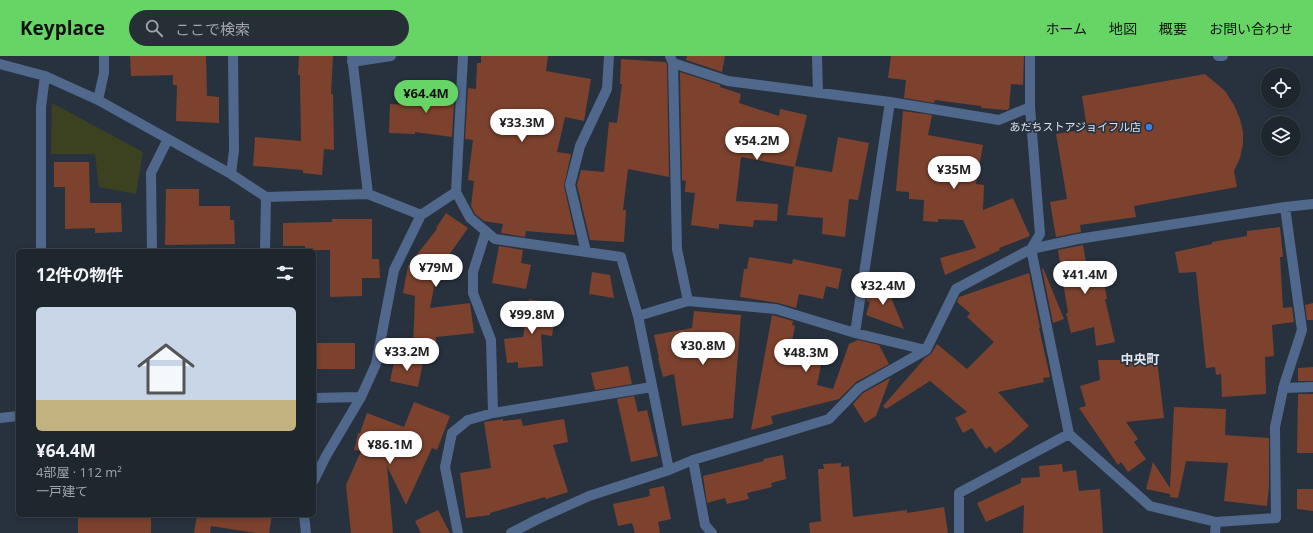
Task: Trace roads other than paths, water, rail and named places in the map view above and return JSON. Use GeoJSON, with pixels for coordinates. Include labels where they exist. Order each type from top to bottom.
{"type":"FeatureCollection","features":[{"type":"Feature","properties":{"kind":"street"},"geometry":{"type":"LineString","coordinates":[[98,100],[104,73],[104,56]]}},
{"type":"Feature","properties":{"kind":"street"},"geometry":{"type":"LineString","coordinates":[[232,174],[234,150],[233,56]]}},
{"type":"Feature","properties":{"kind":"street"},"geometry":{"type":"LineString","coordinates":[[368,194],[352,59],[391,56]]}},
{"type":"Feature","properties":{"kind":"street"},"geometry":{"type":"LineString","coordinates":[[463,56],[456,192],[470,218],[495,238],[621,257],[638,316],[668,470]]}},
{"type":"Feature","properties":{"kind":"street"},"geometry":{"type":"LineString","coordinates":[[586,252],[570,185],[580,146],[606,89],[609,56]]}},
{"type":"Feature","properties":{"kind":"street"},"geometry":{"type":"LineString","coordinates":[[817,56],[818,93]]}},
{"type":"Feature","properties":{"kind":"street"},"geometry":{"type":"LineString","coordinates":[[1030,56],[1030,107],[1040,234],[1031,249],[1069,434],[1150,506],[1216,522],[1276,518],[1275,427],[1283,388],[1302,330],[1285,207]]}},
{"type":"Feature","properties":{"kind":"street"},"geometry":{"type":"LineString","coordinates":[[1218,56],[1223,56]]}},
{"type":"Feature","properties":{"kind":"street"},"geometry":{"type":"LineString","coordinates":[[688,301],[678,249],[672,60],[728,81],[890,102],[999,120],[1030,107]]}},
{"type":"Feature","properties":{"kind":"street"},"geometry":{"type":"LineString","coordinates":[[0,64],[44,76],[98,100],[232,174],[266,197],[368,194],[421,215]]}},
{"type":"Feature","properties":{"kind":"street"},"geometry":{"type":"LineString","coordinates":[[40,249],[41,107],[44,76]]}},
{"type":"Feature","properties":{"kind":"street"},"geometry":{"type":"LineString","coordinates":[[855,333],[890,102]]}},
{"type":"Feature","properties":{"kind":"street"},"geometry":{"type":"LineString","coordinates":[[152,249],[151,173],[168,140]]}},
{"type":"Feature","properties":{"kind":"street"},"geometry":{"type":"LineString","coordinates":[[316,476],[326,456],[361,397],[376,364],[394,270],[421,215],[456,192]]}},
{"type":"Feature","properties":{"kind":"street"},"geometry":{"type":"LineString","coordinates":[[265,249],[266,197]]}},
{"type":"Feature","properties":{"kind":"street"},"geometry":{"type":"LineString","coordinates":[[511,533],[589,496],[668,470],[693,460],[829,419],[859,388],[926,350],[956,289],[1031,249],[1078,239],[1313,204]]}},
{"type":"Feature","properties":{"kind":"street"},"geometry":{"type":"LineString","coordinates":[[486,231],[473,272],[473,293],[491,340],[493,413]]}},
{"type":"Feature","properties":{"kind":"street"},"geometry":{"type":"LineString","coordinates":[[638,316],[688,301],[776,309],[855,333],[926,350]]}},
{"type":"Feature","properties":{"kind":"street"},"geometry":{"type":"LineString","coordinates":[[458,533],[445,467],[452,433],[468,420],[493,413],[652,387]]}},
{"type":"Feature","properties":{"kind":"street"},"geometry":{"type":"LineString","coordinates":[[1283,388],[1313,387]]}},
{"type":"Feature","properties":{"kind":"street"},"geometry":{"type":"LineString","coordinates":[[316,398],[361,397]]}},
{"type":"Feature","properties":{"kind":"street"},"geometry":{"type":"LineString","coordinates":[[0,418],[16,416]]}},
{"type":"Feature","properties":{"kind":"street"},"geometry":{"type":"LineString","coordinates":[[959,533],[959,493],[1069,434]]}},
{"type":"Feature","properties":{"kind":"street"},"geometry":{"type":"LineString","coordinates":[[693,460],[705,525],[712,533]]}},
{"type":"Feature","properties":{"kind":"street"},"geometry":{"type":"LineString","coordinates":[[304,517],[306,533]]}},
{"type":"Feature","properties":{"kind":"street"},"geometry":{"type":"LineString","coordinates":[[1215,533],[1216,522]]}},
{"type":"Feature","properties":{"kind":"place","name":"あだちストアジョイフル店"},"geometry":{"type":"Point","coordinates":[1149,127]}},
{"type":"Feature","properties":{"kind":"district","name":"中央町"},"geometry":{"type":"Point","coordinates":[1140,359]}}]}
